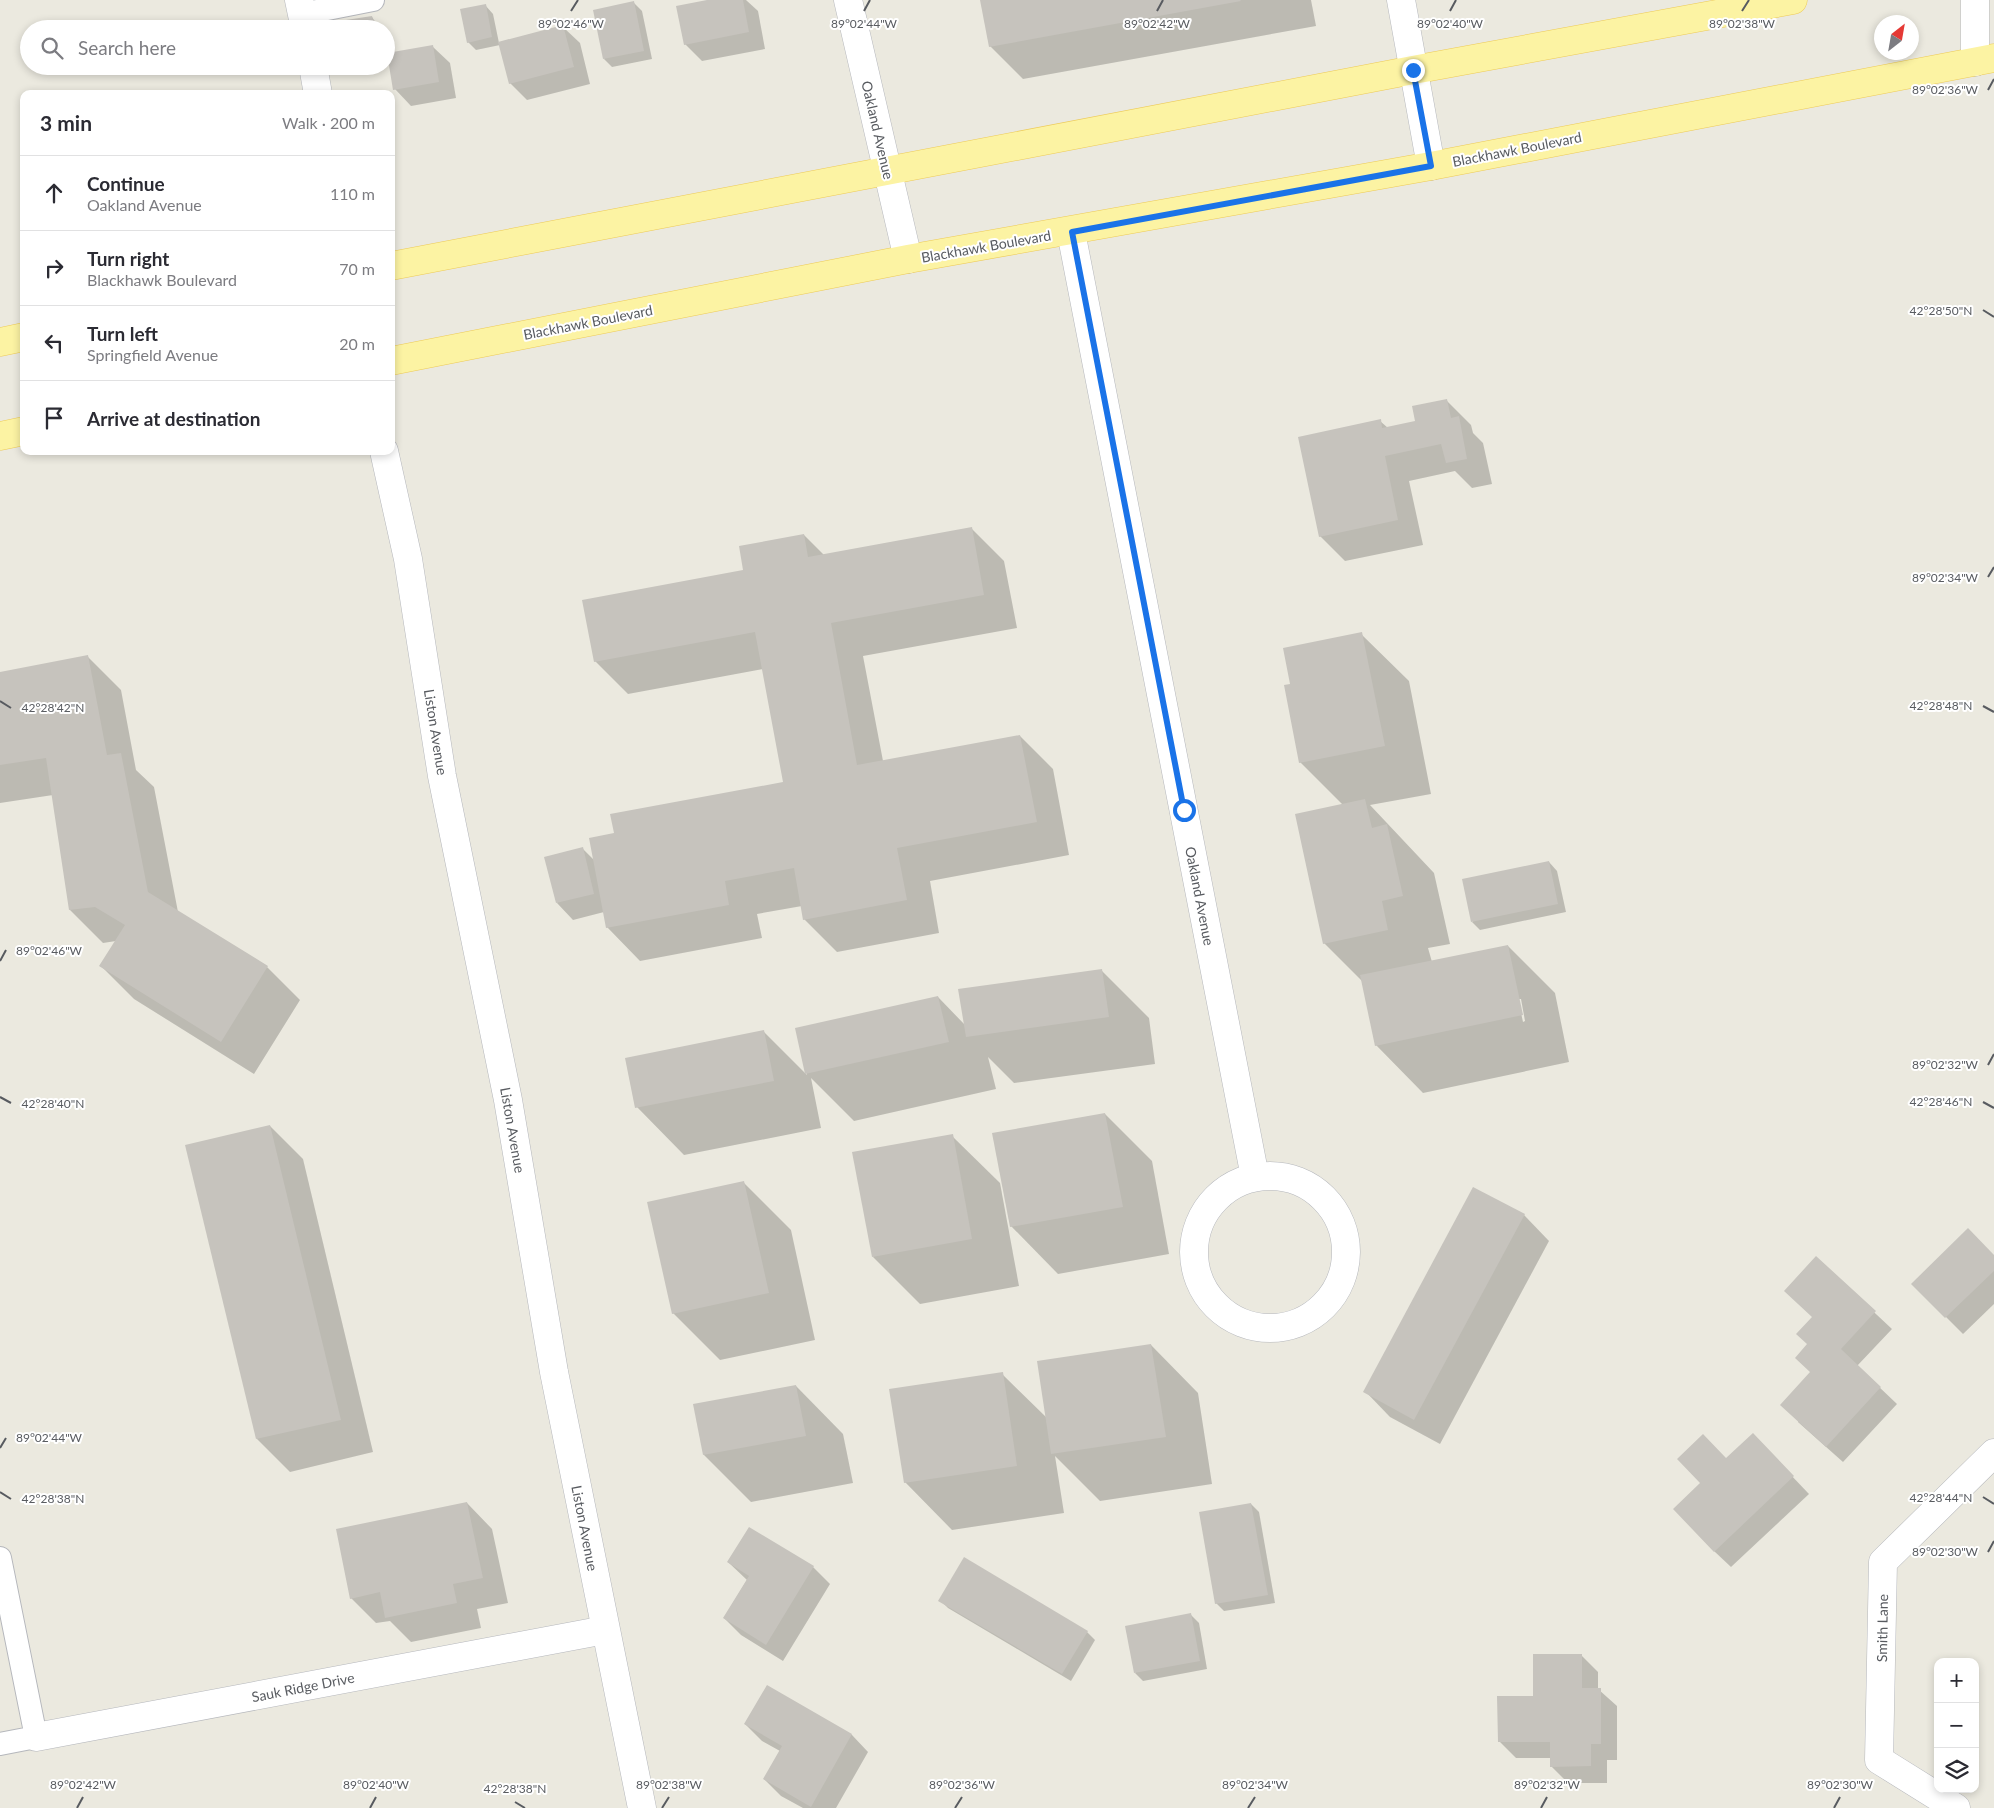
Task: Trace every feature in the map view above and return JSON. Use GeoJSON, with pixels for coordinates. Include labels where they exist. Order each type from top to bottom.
{"type":"FeatureCollection","features":[{"type":"Feature","properties":{"kind":"main road"},"geometry":{"type":"LineString","coordinates":[[395,265],[1413,70],[1793,0]]}},
{"type":"Feature","properties":{"kind":"main road","name":"Blackhawk Boulevard"},"geometry":{"type":"LineString","coordinates":[[395,359],[908,259],[1072,232],[1431,166],[1985,60]]}},
{"type":"Feature","properties":{"kind":"main road"},"geometry":{"type":"LineString","coordinates":[[0,342],[20,338]]}},
{"type":"Feature","properties":{"kind":"main road"},"geometry":{"type":"LineString","coordinates":[[0,436],[20,432]]}},
{"type":"Feature","properties":{"kind":"street","name":"Oakland Avenue"},"geometry":{"type":"LineString","coordinates":[[848,0],[908,259]]}},
{"type":"Feature","properties":{"kind":"street"},"geometry":{"type":"LineString","coordinates":[[1401,0],[1431,166]]}},
{"type":"Feature","properties":{"kind":"street"},"geometry":{"type":"LineString","coordinates":[[1975,0],[1985,60]]}},
{"type":"Feature","properties":{"kind":"street"},"geometry":{"type":"LineString","coordinates":[[315,75],[317,90]]}},
{"type":"Feature","properties":{"kind":"street","name":"Oakland Avenue"},"geometry":{"type":"LineString","coordinates":[[1072,232],[1255,1177]]}},
{"type":"Feature","properties":{"kind":"street","name":"Liston Avenue"},"geometry":{"type":"LineString","coordinates":[[385,455],[408,559],[442,776],[508,1100],[554,1372],[642,1808]]}},
{"type":"Feature","properties":{"kind":"street"},"geometry":{"type":"LineString","coordinates":[[1265,1175],[1290,1178],[1314,1188],[1332,1206],[1344,1229],[1347,1254],[1346,1263],[1342,1279],[1330,1301],[1311,1317],[1287,1327],[1262,1328],[1238,1322],[1217,1307],[1202,1288],[1194,1264],[1194,1238],[1202,1214],[1218,1194],[1240,1181],[1255,1177],[1265,1175]]}},
{"type":"Feature","properties":{"kind":"street","name":"Smith Lane"},"geometry":{"type":"LineString","coordinates":[[1956,1808],[1879,1760],[1883,1562],[1994,1453]]}},
{"type":"Feature","properties":{"kind":"street","name":"Sauk Ridge Drive"},"geometry":{"type":"LineString","coordinates":[[36,1737],[605,1630]]}},
{"type":"Feature","properties":{"kind":"lane"},"geometry":{"type":"LineString","coordinates":[[302,14],[373,0]]}},
{"type":"Feature","properties":{"kind":"lane"},"geometry":{"type":"LineString","coordinates":[[0,1558],[36,1737]]}},
{"type":"Feature","properties":{"kind":"lane","name":"Sauk Ridge Drive"},"geometry":{"type":"LineString","coordinates":[[0,1744],[36,1737]]}},
{"type":"Feature","properties":{"kind":"building"},"geometry":{"type":"Polygon","coordinates":[[[707,0],[743,0],[749,32],[684,45],[676,6],[707,0]]]}},
{"type":"Feature","properties":{"kind":"building"},"geometry":{"type":"Polygon","coordinates":[[[980,0],[1240,0],[1241,1],[989,47],[980,0]]]}},
{"type":"Feature","properties":{"kind":"building"},"geometry":{"type":"Polygon","coordinates":[[[634,1],[644,51],[603,59],[593,10],[634,1]]]}},
{"type":"Feature","properties":{"kind":"building"},"geometry":{"type":"Polygon","coordinates":[[[486,4],[492,37],[467,43],[460,9],[486,4]]]}},
{"type":"Feature","properties":{"kind":"building"},"geometry":{"type":"Polygon","coordinates":[[[372,16],[373,20],[346,20],[372,16]]]}},
{"type":"Feature","properties":{"kind":"building"},"geometry":{"type":"Polygon","coordinates":[[[563,25],[574,67],[509,84],[498,42],[563,25]]]}},
{"type":"Feature","properties":{"kind":"building"},"geometry":{"type":"Polygon","coordinates":[[[433,45],[439,82],[393,90],[391,75],[395,75],[395,52],[433,45]]]}},
{"type":"Feature","properties":{"kind":"building"},"geometry":{"type":"Polygon","coordinates":[[[1447,399],[1451,418],[1459,416],[1467,459],[1446,463],[1441,444],[1385,456],[1398,520],[1319,537],[1298,437],[1381,419],[1382,428],[1415,421],[1412,406],[1447,399]]]}},
{"type":"Feature","properties":{"kind":"building"},"geometry":{"type":"Polygon","coordinates":[[[972,527],[984,595],[831,623],[857,765],[1020,735],[1037,822],[897,848],[907,900],[803,920],[794,868],[725,881],[729,905],[606,928],[589,838],[614,833],[610,814],[783,782],[755,632],[594,662],[582,600],[743,570],[739,546],[804,534],[808,557],[972,527]]]}},
{"type":"Feature","properties":{"kind":"building"},"geometry":{"type":"Polygon","coordinates":[[[1362,632],[1385,746],[1299,763],[1284,685],[1290,684],[1283,648],[1362,632]]]}},
{"type":"Feature","properties":{"kind":"building"},"geometry":{"type":"Polygon","coordinates":[[[88,655],[107,755],[121,753],[148,892],[268,966],[221,1042],[99,966],[125,925],[95,907],[69,910],[46,758],[0,765],[0,672],[88,655]]]}},
{"type":"Feature","properties":{"kind":"building"},"geometry":{"type":"Polygon","coordinates":[[[1365,799],[1372,828],[1387,824],[1403,896],[1382,901],[1388,930],[1323,944],[1295,814],[1365,799]]]}},
{"type":"Feature","properties":{"kind":"building"},"geometry":{"type":"Polygon","coordinates":[[[583,847],[594,894],[556,903],[544,857],[583,847]]]}},
{"type":"Feature","properties":{"kind":"building"},"geometry":{"type":"Polygon","coordinates":[[[1549,861],[1558,904],[1471,922],[1462,879],[1549,861]]]}},
{"type":"Feature","properties":{"kind":"building"},"geometry":{"type":"Polygon","coordinates":[[[1508,945],[1523,1015],[1375,1046],[1360,975],[1508,945]]]}},
{"type":"Feature","properties":{"kind":"building"},"geometry":{"type":"Polygon","coordinates":[[[1102,969],[1109,1017],[966,1037],[958,989],[1102,969]]]}},
{"type":"Feature","properties":{"kind":"building"},"geometry":{"type":"Polygon","coordinates":[[[938,996],[949,1042],[805,1074],[795,1028],[938,996]]]}},
{"type":"Feature","properties":{"kind":"building"},"geometry":{"type":"Polygon","coordinates":[[[764,1030],[774,1081],[635,1108],[625,1058],[764,1030]]]}},
{"type":"Feature","properties":{"kind":"building"},"geometry":{"type":"Polygon","coordinates":[[[1105,1113],[1123,1207],[1010,1227],[992,1133],[1105,1113]]]}},
{"type":"Feature","properties":{"kind":"building"},"geometry":{"type":"Polygon","coordinates":[[[270,1125],[341,1420],[256,1439],[185,1145],[270,1125]]]}},
{"type":"Feature","properties":{"kind":"building"},"geometry":{"type":"Polygon","coordinates":[[[953,1134],[972,1239],[872,1257],[852,1152],[953,1134]]]}},
{"type":"Feature","properties":{"kind":"building"},"geometry":{"type":"Polygon","coordinates":[[[744,1181],[769,1293],[672,1314],[647,1202],[744,1181]]]}},
{"type":"Feature","properties":{"kind":"building"},"geometry":{"type":"Polygon","coordinates":[[[1473,1187],[1525,1214],[1414,1420],[1363,1392],[1473,1187]]]}},
{"type":"Feature","properties":{"kind":"building"},"geometry":{"type":"Polygon","coordinates":[[[1968,1228],[1994,1255],[1994,1271],[1945,1318],[1911,1284],[1968,1228]]]}},
{"type":"Feature","properties":{"kind":"building"},"geometry":{"type":"Polygon","coordinates":[[[1816,1256],[1876,1311],[1841,1349],[1881,1387],[1826,1447],[1780,1405],[1810,1372],[1795,1358],[1807,1344],[1796,1334],[1812,1317],[1784,1291],[1816,1256]]]}},
{"type":"Feature","properties":{"kind":"building"},"geometry":{"type":"Polygon","coordinates":[[[1151,1344],[1166,1437],[1051,1454],[1037,1361],[1151,1344]]]}},
{"type":"Feature","properties":{"kind":"building"},"geometry":{"type":"Polygon","coordinates":[[[1003,1372],[1017,1466],[904,1483],[889,1389],[1003,1372]]]}},
{"type":"Feature","properties":{"kind":"building"},"geometry":{"type":"Polygon","coordinates":[[[796,1385],[806,1436],[703,1455],[693,1404],[796,1385]]]}},
{"type":"Feature","properties":{"kind":"building"},"geometry":{"type":"Polygon","coordinates":[[[1753,1433],[1794,1476],[1714,1552],[1673,1509],[1700,1483],[1677,1459],[1703,1434],[1726,1458],[1753,1433]]]}},
{"type":"Feature","properties":{"kind":"building"},"geometry":{"type":"Polygon","coordinates":[[[467,1502],[483,1578],[453,1584],[457,1603],[385,1618],[380,1592],[350,1599],[336,1529],[467,1502]]]}},
{"type":"Feature","properties":{"kind":"building"},"geometry":{"type":"Polygon","coordinates":[[[1251,1503],[1268,1595],[1215,1604],[1199,1512],[1251,1503]]]}},
{"type":"Feature","properties":{"kind":"building"},"geometry":{"type":"Polygon","coordinates":[[[749,1527],[814,1566],[766,1645],[723,1618],[749,1576],[727,1562],[749,1527]]]}},
{"type":"Feature","properties":{"kind":"building"},"geometry":{"type":"Polygon","coordinates":[[[964,1557],[1088,1631],[1062,1674],[938,1601],[964,1557]]]}},
{"type":"Feature","properties":{"kind":"building"},"geometry":{"type":"Polygon","coordinates":[[[1191,1613],[1200,1661],[1134,1673],[1125,1626],[1191,1613]]]}},
{"type":"Feature","properties":{"kind":"building"},"geometry":{"type":"Polygon","coordinates":[[[1533,1654],[1582,1654],[1582,1688],[1601,1688],[1601,1744],[1591,1744],[1591,1766],[1550,1767],[1550,1742],[1498,1742],[1497,1696],[1533,1696],[1533,1654]]]}},
{"type":"Feature","properties":{"kind":"building"},"geometry":{"type":"Polygon","coordinates":[[[767,1685],[852,1734],[811,1807],[763,1779],[782,1746],[744,1724],[767,1685]]]}},
{"type":"Feature","properties":{"kind":"route"},"geometry":{"type":"LineString","coordinates":[[1184,810],[1072,232],[1431,166],[1413,70]]}}]}
